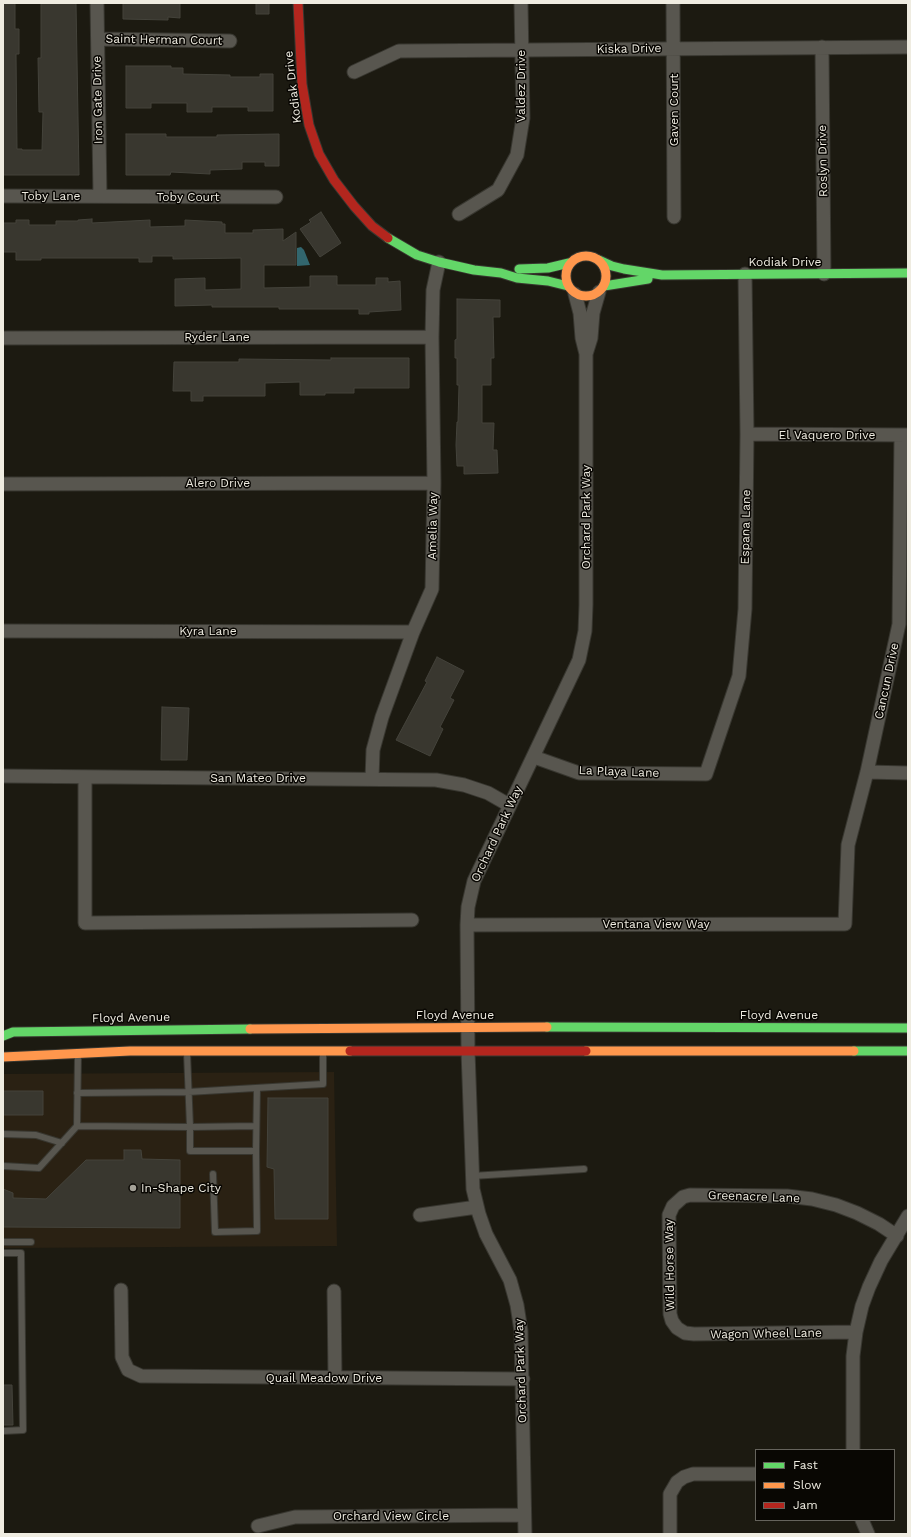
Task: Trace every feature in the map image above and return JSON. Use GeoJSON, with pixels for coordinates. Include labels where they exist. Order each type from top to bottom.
{"type":"FeatureCollection","features":[{"type":"Feature","properties":{"kind":"street","name":"Iron Gate Drive"},"geometry":{"type":"LineString","coordinates":[[97,3],[100,196]]}},
{"type":"Feature","properties":{"kind":"street","name":"Kodiak Drive"},"geometry":{"type":"LineString","coordinates":[[298,3],[302,84],[309,125],[319,154],[334,180],[372,226],[411,252],[439,262],[474,270],[501,273],[517,278],[548,281],[571,290]]}},
{"type":"Feature","properties":{"kind":"street","name":"Valdez Drive"},"geometry":{"type":"LineString","coordinates":[[459,214],[498,190],[516,155],[522,118],[521,3]]}},
{"type":"Feature","properties":{"kind":"street","name":"Gaven Court"},"geometry":{"type":"LineString","coordinates":[[673,3],[674,218]]}},
{"type":"Feature","properties":{"kind":"street","name":"Saint Herman Court"},"geometry":{"type":"LineString","coordinates":[[98,39],[230,41]]}},
{"type":"Feature","properties":{"kind":"street","name":"Roslyn Drive"},"geometry":{"type":"LineString","coordinates":[[822,47],[824,274]]}},
{"type":"Feature","properties":{"kind":"street","name":"Kiska Drive"},"geometry":{"type":"LineString","coordinates":[[354,72],[400,51],[908,47]]}},
{"type":"Feature","properties":{"kind":"street","name":"Toby Lane"},"geometry":{"type":"LineString","coordinates":[[3,196],[100,196]]}},
{"type":"Feature","properties":{"kind":"street","name":"Toby Court"},"geometry":{"type":"LineString","coordinates":[[100,196],[276,198]]}},
{"type":"Feature","properties":{"kind":"street"},"geometry":{"type":"LineString","coordinates":[[586,255],[599,260],[606,272],[606,280],[601,289],[593,295],[586,296],[571,290],[565,275],[569,263],[574,259],[586,255]]}},
{"type":"Feature","properties":{"kind":"street","name":"Kodiak Drive"},"geometry":{"type":"LineString","coordinates":[[599,260],[612,266],[624,269],[662,274],[908,273]]}},
{"type":"Feature","properties":{"kind":"street","name":"Amelia Way"},"geometry":{"type":"LineString","coordinates":[[372,779],[373,750],[382,717],[413,632],[432,589],[434,483],[432,337],[433,290],[439,262]]}},
{"type":"Feature","properties":{"kind":"street","name":"Kodiak Drive"},"geometry":{"type":"LineString","coordinates":[[501,273],[517,269],[560,266],[569,263]]}},
{"type":"Feature","properties":{"kind":"street","name":"Kodiak Drive"},"geometry":{"type":"LineString","coordinates":[[601,289],[648,279],[662,274]]}},
{"type":"Feature","properties":{"kind":"street","name":"Espana Lane"},"geometry":{"type":"LineString","coordinates":[[706,774],[739,676],[745,609],[747,434],[745,274]]}},
{"type":"Feature","properties":{"kind":"street","name":"Orchard Park Way"},"geometry":{"type":"LineString","coordinates":[[586,354],[591,338],[595,301],[601,289]]}},
{"type":"Feature","properties":{"kind":"street","name":"Orchard Park Way"},"geometry":{"type":"LineString","coordinates":[[525,1534],[522,1331],[510,1280],[486,1234],[477,1207],[472,1176],[468,1051],[467,925],[468,907],[474,881],[579,660],[585,631],[586,354],[582,338],[580,313],[571,290]]}},
{"type":"Feature","properties":{"kind":"street","name":"Ryder Lane"},"geometry":{"type":"LineString","coordinates":[[3,338],[432,337]]}},
{"type":"Feature","properties":{"kind":"street","name":"El Vaquero Drive"},"geometry":{"type":"LineString","coordinates":[[747,434],[904,435]]}},
{"type":"Feature","properties":{"kind":"street","name":"Cancun Drive"},"geometry":{"type":"LineString","coordinates":[[845,924],[848,845],[904,624],[904,435]]}},
{"type":"Feature","properties":{"kind":"street","name":"Alero Drive"},"geometry":{"type":"LineString","coordinates":[[3,484],[434,483]]}},
{"type":"Feature","properties":{"kind":"street","name":"Kyra Lane"},"geometry":{"type":"LineString","coordinates":[[3,631],[413,632]]}},
{"type":"Feature","properties":{"kind":"street","name":"La Playa Lane"},"geometry":{"type":"LineString","coordinates":[[534,757],[580,773],[706,774]]}},
{"type":"Feature","properties":{"kind":"street"},"geometry":{"type":"LineString","coordinates":[[867,772],[908,773]]}},
{"type":"Feature","properties":{"kind":"street","name":"San Mateo Drive"},"geometry":{"type":"LineString","coordinates":[[3,776],[436,780],[464,785],[488,793],[509,805]]}},
{"type":"Feature","properties":{"kind":"street"},"geometry":{"type":"LineString","coordinates":[[85,777],[85,923],[412,920]]}},
{"type":"Feature","properties":{"kind":"street","name":"Ventana View Way"},"geometry":{"type":"LineString","coordinates":[[467,925],[845,924]]}},
{"type":"Feature","properties":{"kind":"street"},"geometry":{"type":"LineString","coordinates":[[3,1026],[13,1032]]}},
{"type":"Feature","properties":{"kind":"street","name":"Floyd Avenue"},"geometry":{"type":"LineString","coordinates":[[3,1036],[13,1032],[468,1027],[908,1028]]}},
{"type":"Feature","properties":{"kind":"street"},"geometry":{"type":"LineString","coordinates":[[3,1057],[130,1051],[908,1051]]}},
{"type":"Feature","properties":{"kind":"street","name":"Greenacre Lane"},"geometry":{"type":"LineString","coordinates":[[676,1202],[683,1197],[690,1195],[787,1196],[812,1199],[836,1205],[857,1213],[879,1224],[897,1236]]}},
{"type":"Feature","properties":{"kind":"street","name":"Wild Horse Way"},"geometry":{"type":"LineString","coordinates":[[676,1202],[669,1215],[670,1314],[672,1321],[677,1328]]}},
{"type":"Feature","properties":{"kind":"street"},"geometry":{"type":"LineString","coordinates":[[420,1215],[477,1207]]}},
{"type":"Feature","properties":{"kind":"street"},"geometry":{"type":"LineString","coordinates":[[853,1449],[853,1356],[856,1332],[869,1287],[908,1216]]}},
{"type":"Feature","properties":{"kind":"street","name":"Quail Meadow Drive"},"geometry":{"type":"LineString","coordinates":[[121,1290],[122,1357],[128,1370],[141,1376],[522,1379]]}},
{"type":"Feature","properties":{"kind":"street"},"geometry":{"type":"LineString","coordinates":[[334,1291],[335,1378]]}},
{"type":"Feature","properties":{"kind":"street","name":"Wagon Wheel Lane"},"geometry":{"type":"LineString","coordinates":[[677,1328],[685,1333],[694,1334],[856,1332]]}},
{"type":"Feature","properties":{"kind":"street"},"geometry":{"type":"LineString","coordinates":[[670,1534],[670,1494],[676,1482],[684,1476],[693,1474],[755,1474]]}},
{"type":"Feature","properties":{"kind":"street","name":"Orchard View Circle"},"geometry":{"type":"LineString","coordinates":[[258,1526],[295,1517],[524,1515]]}},
{"type":"Feature","properties":{"kind":"street"},"geometry":{"type":"LineString","coordinates":[[862,1521],[868,1534]]}},
{"type":"Feature","properties":{"kind":"lane"},"geometry":{"type":"LineString","coordinates":[[187,1051],[190,1151],[256,1151]]}},
{"type":"Feature","properties":{"kind":"lane"},"geometry":{"type":"LineString","coordinates":[[77,1093],[188,1092],[323,1084],[323,1051]]}},
{"type":"Feature","properties":{"kind":"lane"},"geometry":{"type":"LineString","coordinates":[[3,1166],[40,1168],[77,1126],[78,1054]]}},
{"type":"Feature","properties":{"kind":"lane"},"geometry":{"type":"LineString","coordinates":[[213,1174],[215,1232],[257,1231],[257,1088]]}},
{"type":"Feature","properties":{"kind":"lane"},"geometry":{"type":"LineString","coordinates":[[77,1126],[256,1126]]}},
{"type":"Feature","properties":{"kind":"lane"},"geometry":{"type":"LineString","coordinates":[[3,1134],[36,1135],[62,1143]]}},
{"type":"Feature","properties":{"kind":"lane"},"geometry":{"type":"LineString","coordinates":[[472,1176],[584,1169]]}},
{"type":"Feature","properties":{"kind":"lane"},"geometry":{"type":"LineString","coordinates":[[3,1242],[31,1242]]}},
{"type":"Feature","properties":{"kind":"lane"},"geometry":{"type":"LineString","coordinates":[[3,1253],[21,1253],[23,1430],[3,1431]]}},
{"type":"Feature","properties":{"kind":"shaded area"},"geometry":{"type":"Polygon","coordinates":[[[334,1072],[337,1246],[3,1248],[3,1074],[334,1072]]]}},
{"type":"Feature","properties":{"kind":"water"},"geometry":{"type":"Polygon","coordinates":[[[301,247],[304,250],[310,265],[297,266],[297,248],[301,247]]]}},
{"type":"Feature","properties":{"kind":"building"},"geometry":{"type":"Polygon","coordinates":[[[3,3],[15,3],[15,29],[19,29],[19,54],[16,54],[17,149],[42,150],[43,112],[39,112],[38,58],[41,58],[41,3],[76,3],[79,175],[3,175],[3,3]]]}},
{"type":"Feature","properties":{"kind":"building"},"geometry":{"type":"Polygon","coordinates":[[[123,3],[180,3],[180,18],[168,17],[168,20],[123,19],[123,3]]]}},
{"type":"Feature","properties":{"kind":"building"},"geometry":{"type":"Polygon","coordinates":[[[256,3],[269,3],[269,14],[256,14],[256,3]]]}},
{"type":"Feature","properties":{"kind":"building"},"geometry":{"type":"Polygon","coordinates":[[[126,66],[171,66],[171,68],[183,68],[183,74],[230,75],[230,77],[260,77],[260,74],[273,74],[273,111],[248,111],[248,107],[212,107],[212,112],[187,112],[187,103],[151,103],[151,108],[126,108],[126,66]]]}},
{"type":"Feature","properties":{"kind":"building"},"geometry":{"type":"Polygon","coordinates":[[[126,134],[166,134],[166,137],[217,137],[217,135],[279,134],[279,166],[265,166],[265,162],[242,162],[242,169],[210,170],[210,174],[171,172],[170,175],[126,175],[126,134]]]}},
{"type":"Feature","properties":{"kind":"building"},"geometry":{"type":"Polygon","coordinates":[[[321,212],[341,243],[320,257],[300,229],[311,222],[309,220],[321,212]]]}},
{"type":"Feature","properties":{"kind":"building"},"geometry":{"type":"Polygon","coordinates":[[[92,219],[92,223],[150,220],[150,227],[185,226],[185,220],[222,222],[222,224],[225,224],[225,233],[253,233],[253,230],[283,229],[283,241],[296,232],[296,265],[264,265],[264,288],[310,287],[310,276],[337,276],[337,285],[376,285],[376,278],[388,278],[388,282],[400,281],[401,310],[359,314],[359,309],[279,309],[279,307],[212,307],[212,305],[175,306],[175,279],[205,278],[205,290],[241,289],[241,258],[173,259],[173,256],[152,256],[152,262],[139,262],[139,258],[41,258],[41,260],[16,260],[16,252],[3,252],[3,223],[16,223],[16,220],[29,220],[29,225],[56,225],[56,221],[78,221],[92,219]]]}},
{"type":"Feature","properties":{"kind":"building"},"geometry":{"type":"Polygon","coordinates":[[[457,299],[500,300],[500,317],[493,317],[494,358],[491,358],[491,385],[482,385],[482,423],[494,423],[493,450],[497,450],[498,473],[464,474],[464,466],[457,466],[456,445],[459,385],[457,385],[455,340],[457,339],[457,299]]]}},
{"type":"Feature","properties":{"kind":"building"},"geometry":{"type":"Polygon","coordinates":[[[331,358],[409,358],[409,388],[354,388],[354,393],[300,395],[300,382],[265,383],[265,396],[203,396],[203,401],[191,401],[191,391],[173,391],[174,362],[239,362],[239,359],[331,360],[331,358]]]}},
{"type":"Feature","properties":{"kind":"building"},"geometry":{"type":"Polygon","coordinates":[[[437,657],[464,671],[450,698],[454,700],[440,727],[443,729],[430,756],[396,740],[427,682],[425,681],[437,657]]]}},
{"type":"Feature","properties":{"kind":"building"},"geometry":{"type":"Polygon","coordinates":[[[162,707],[189,708],[187,760],[161,760],[162,707]]]}},
{"type":"Feature","properties":{"kind":"building"},"geometry":{"type":"Polygon","coordinates":[[[3,1091],[43,1091],[43,1115],[3,1115],[3,1091]]]}},
{"type":"Feature","properties":{"kind":"building"},"geometry":{"type":"Polygon","coordinates":[[[268,1098],[328,1098],[328,1219],[275,1219],[274,1169],[267,1167],[268,1098]]]}},
{"type":"Feature","properties":{"kind":"building"},"geometry":{"type":"Polygon","coordinates":[[[124,1150],[141,1150],[142,1159],[180,1160],[180,1228],[3,1227],[3,1189],[13,1193],[13,1198],[46,1199],[86,1160],[124,1160],[124,1150]]]}},
{"type":"Feature","properties":{"kind":"building"},"geometry":{"type":"Polygon","coordinates":[[[3,1385],[12,1385],[13,1425],[3,1425],[3,1385]]]}},
{"type":"Feature","properties":{"kind":"traffic: fast"},"geometry":{"type":"LineString","coordinates":[[388,238],[417,255],[439,262],[474,270],[501,273],[517,278],[548,281],[568,286]]}},
{"type":"Feature","properties":{"kind":"traffic: fast"},"geometry":{"type":"LineString","coordinates":[[599,260],[612,266],[624,269],[662,275],[908,273]]}},
{"type":"Feature","properties":{"kind":"traffic: fast"},"geometry":{"type":"LineString","coordinates":[[519,269],[548,268],[569,263]]}},
{"type":"Feature","properties":{"kind":"traffic: fast"},"geometry":{"type":"LineString","coordinates":[[604,286],[648,279]]}},
{"type":"Feature","properties":{"kind":"traffic: fast"},"geometry":{"type":"LineString","coordinates":[[547,1027],[908,1028]]}},
{"type":"Feature","properties":{"kind":"traffic: fast"},"geometry":{"type":"LineString","coordinates":[[3,1036],[13,1032],[250,1029]]}},
{"type":"Feature","properties":{"kind":"traffic: fast"},"geometry":{"type":"LineString","coordinates":[[854,1051],[908,1051]]}},
{"type":"Feature","properties":{"kind":"traffic: slow"},"geometry":{"type":"LineString","coordinates":[[590,256],[597,259],[603,265],[606,276],[605,284],[597,293],[590,296],[582,296],[575,293],[567,284],[566,272],[569,265],[578,257],[590,256]]}},
{"type":"Feature","properties":{"kind":"traffic: slow"},"geometry":{"type":"LineString","coordinates":[[250,1029],[547,1027]]}},
{"type":"Feature","properties":{"kind":"traffic: slow"},"geometry":{"type":"LineString","coordinates":[[3,1057],[130,1051],[350,1051]]}},
{"type":"Feature","properties":{"kind":"traffic: slow"},"geometry":{"type":"LineString","coordinates":[[586,1051],[854,1051]]}},
{"type":"Feature","properties":{"kind":"traffic: jam"},"geometry":{"type":"LineString","coordinates":[[298,3],[302,84],[309,125],[319,154],[334,180],[354,206],[372,226],[388,238]]}},
{"type":"Feature","properties":{"kind":"traffic: jam"},"geometry":{"type":"LineString","coordinates":[[350,1051],[586,1051]]}},
{"type":"Feature","properties":{"kind":"place","name":"In-Shape City"},"geometry":{"type":"Point","coordinates":[133,1188]}}]}
